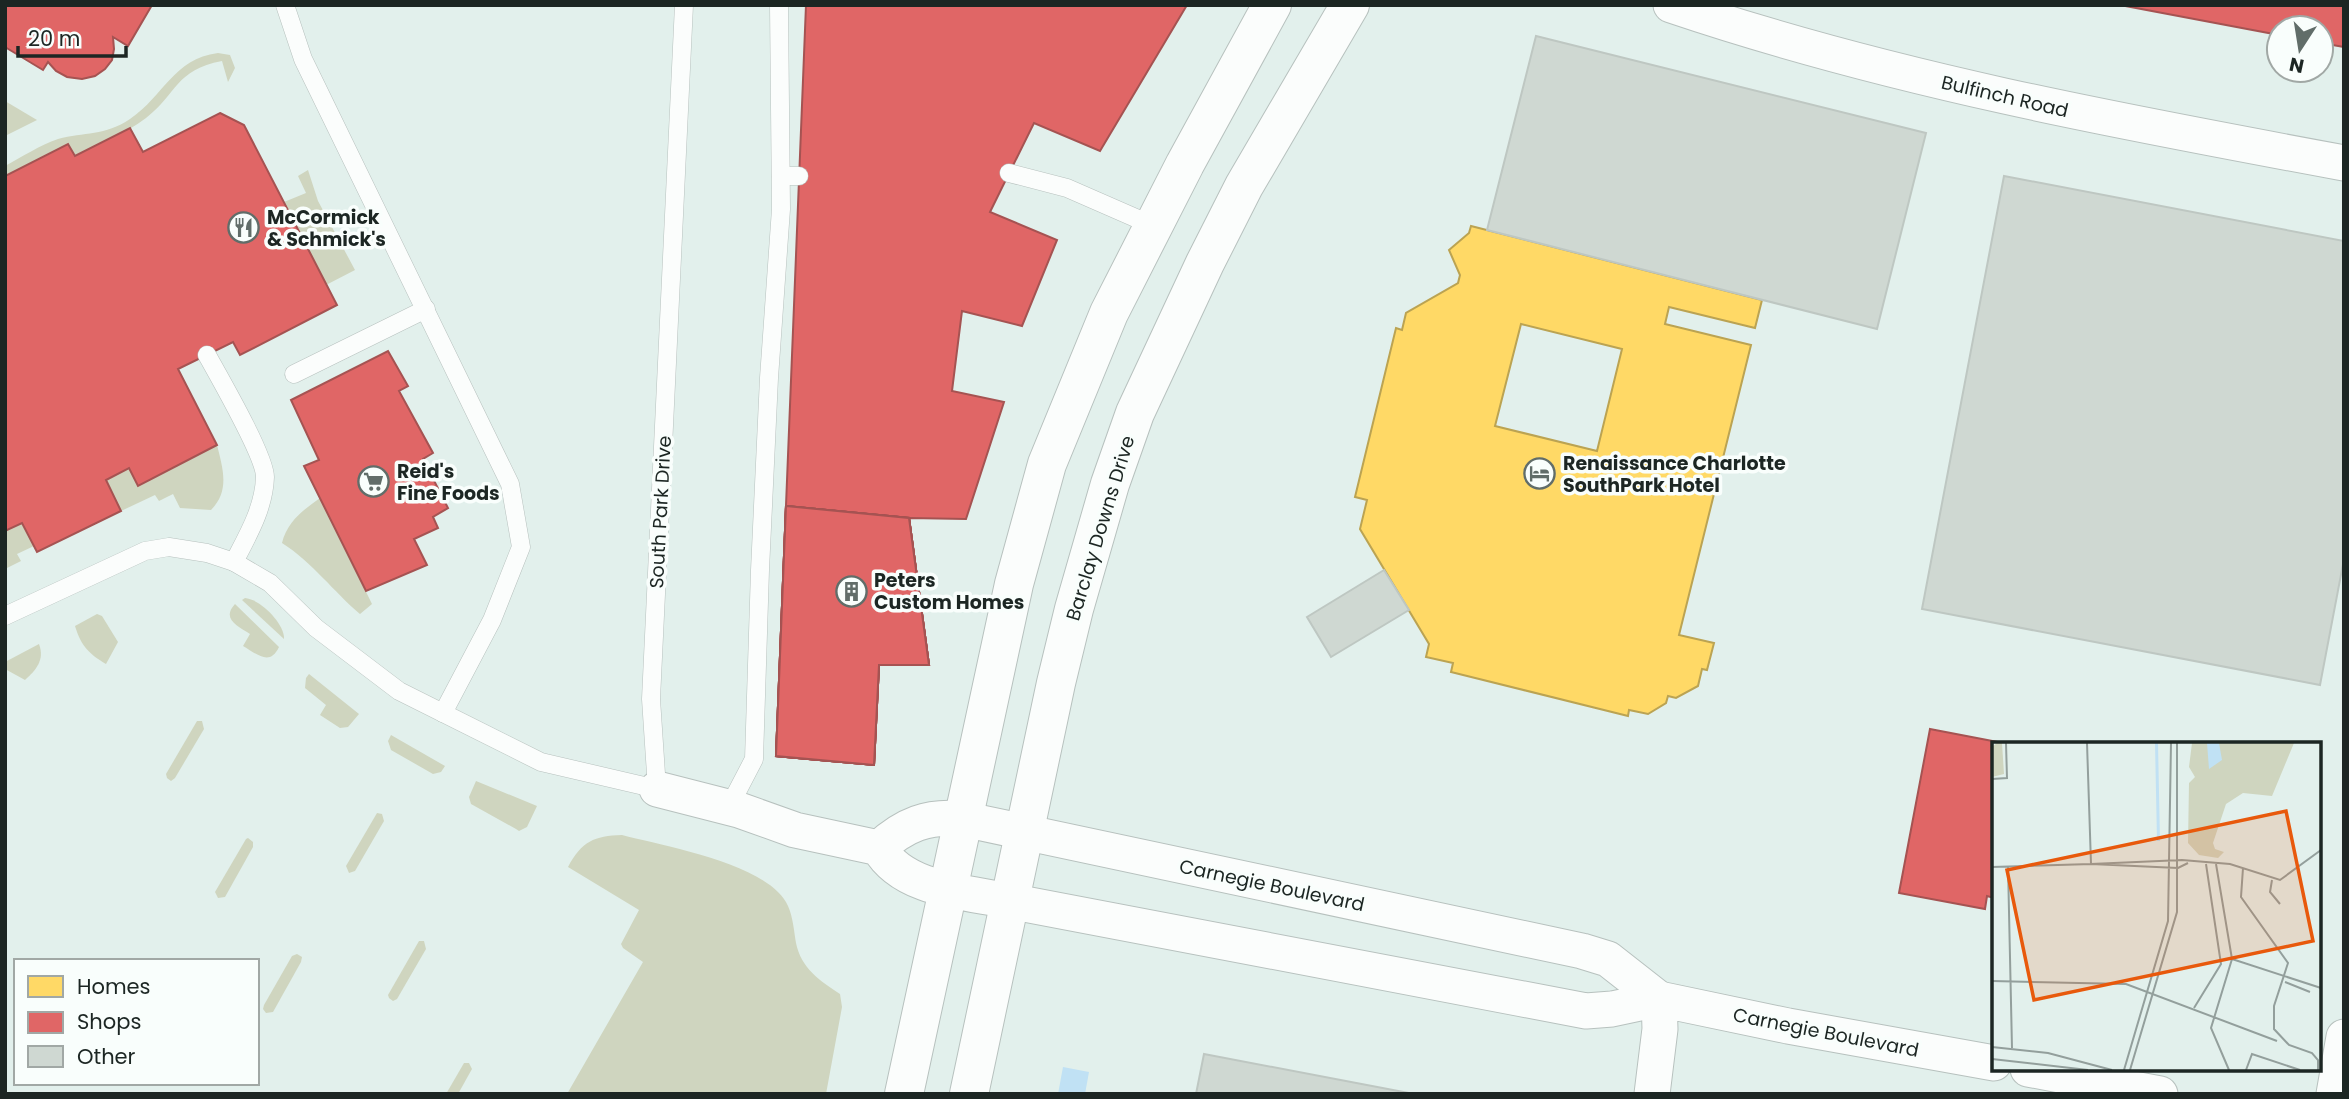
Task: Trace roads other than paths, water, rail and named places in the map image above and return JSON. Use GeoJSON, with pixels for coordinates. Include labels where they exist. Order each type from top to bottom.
{"type":"FeatureCollection","features":[{"type":"Feature","properties":{"kind":"street"},"geometry":{"type":"LineString","coordinates":[[904,1094],[1014,584],[1047,464],[1109,313],[1272,5]]}},
{"type":"Feature","properties":{"kind":"street","name":"Barclay Downs Drive"},"geometry":{"type":"LineString","coordinates":[[969,1094],[1023,833],[1074,609],[1110,484],[1135,413],[1205,262],[1244,186],[1350,5]]}},
{"type":"Feature","properties":{"kind":"street","name":"Bulfinch Road"},"geometry":{"type":"LineString","coordinates":[[1671,5],[1833,53],[1994,95],[2344,163]]}},
{"type":"Feature","properties":{"kind":"street"},"geometry":{"type":"LineString","coordinates":[[657,789],[729,807],[776,825],[878,848]]}},
{"type":"Feature","properties":{"kind":"street","name":"Carnegie Boulevard"},"geometry":{"type":"LineString","coordinates":[[1659,999],[1619,967],[1596,954],[963,819],[939,818],[911,825],[878,848],[886,861],[898,871],[919,880],[1009,901],[1586,1011],[1612,1009],[1659,999],[1788,1026],[1992,1063]]}},
{"type":"Feature","properties":{"kind":"street"},"geometry":{"type":"LineString","coordinates":[[1652,1094],[1660,1029],[1659,999]]}},
{"type":"Feature","properties":{"kind":"street"},"geometry":{"type":"LineString","coordinates":[[2333,1094],[2344,1037]]}},
{"type":"Feature","properties":{"kind":"street"},"geometry":{"type":"LineString","coordinates":[[2039,1071],[2160,1094]]}},
{"type":"Feature","properties":{"kind":"lane"},"geometry":{"type":"LineString","coordinates":[[285,5],[303,59],[510,484],[521,547],[492,620],[443,713]]}},
{"type":"Feature","properties":{"kind":"lane","name":"South Park Drive"},"geometry":{"type":"LineString","coordinates":[[657,789],[651,699],[684,5]]}},
{"type":"Feature","properties":{"kind":"lane"},"geometry":{"type":"LineString","coordinates":[[729,807],[754,759],[769,378],[781,209],[779,5]]}},
{"type":"Feature","properties":{"kind":"lane"},"geometry":{"type":"LineString","coordinates":[[1009,173],[1067,188],[1154,226]]}},
{"type":"Feature","properties":{"kind":"lane"},"geometry":{"type":"LineString","coordinates":[[781,176],[799,176]]}},
{"type":"Feature","properties":{"kind":"lane"},"geometry":{"type":"LineString","coordinates":[[293,374],[426,309]]}},
{"type":"Feature","properties":{"kind":"lane"},"geometry":{"type":"LineString","coordinates":[[207,355],[265,473],[261,504],[234,562]]}},
{"type":"Feature","properties":{"kind":"lane"},"geometry":{"type":"LineString","coordinates":[[5,616],[145,551],[169,547],[207,553],[234,562],[270,583],[316,628],[399,691],[541,762],[657,789]]}},
{"type":"Feature","properties":{"kind":"water"},"geometry":{"type":"Polygon","coordinates":[[[1063,1067],[1089,1072],[1085,1094],[1058,1094],[1063,1067]]]}},
{"type":"Feature","properties":{"kind":"place","name":"McCormick & Schmick's"},"geometry":{"type":"Point","coordinates":[244,228]}},
{"type":"Feature","properties":{"kind":"place","name":"Renaissance Charlotte SouthPark Hotel"},"geometry":{"type":"Point","coordinates":[1540,474]}},
{"type":"Feature","properties":{"kind":"place","name":"Reid's Fine Foods"},"geometry":{"type":"Point","coordinates":[374,482]}},
{"type":"Feature","properties":{"kind":"place","name":"Peters Custom Homes"},"geometry":{"type":"Point","coordinates":[851,591]}}]}
